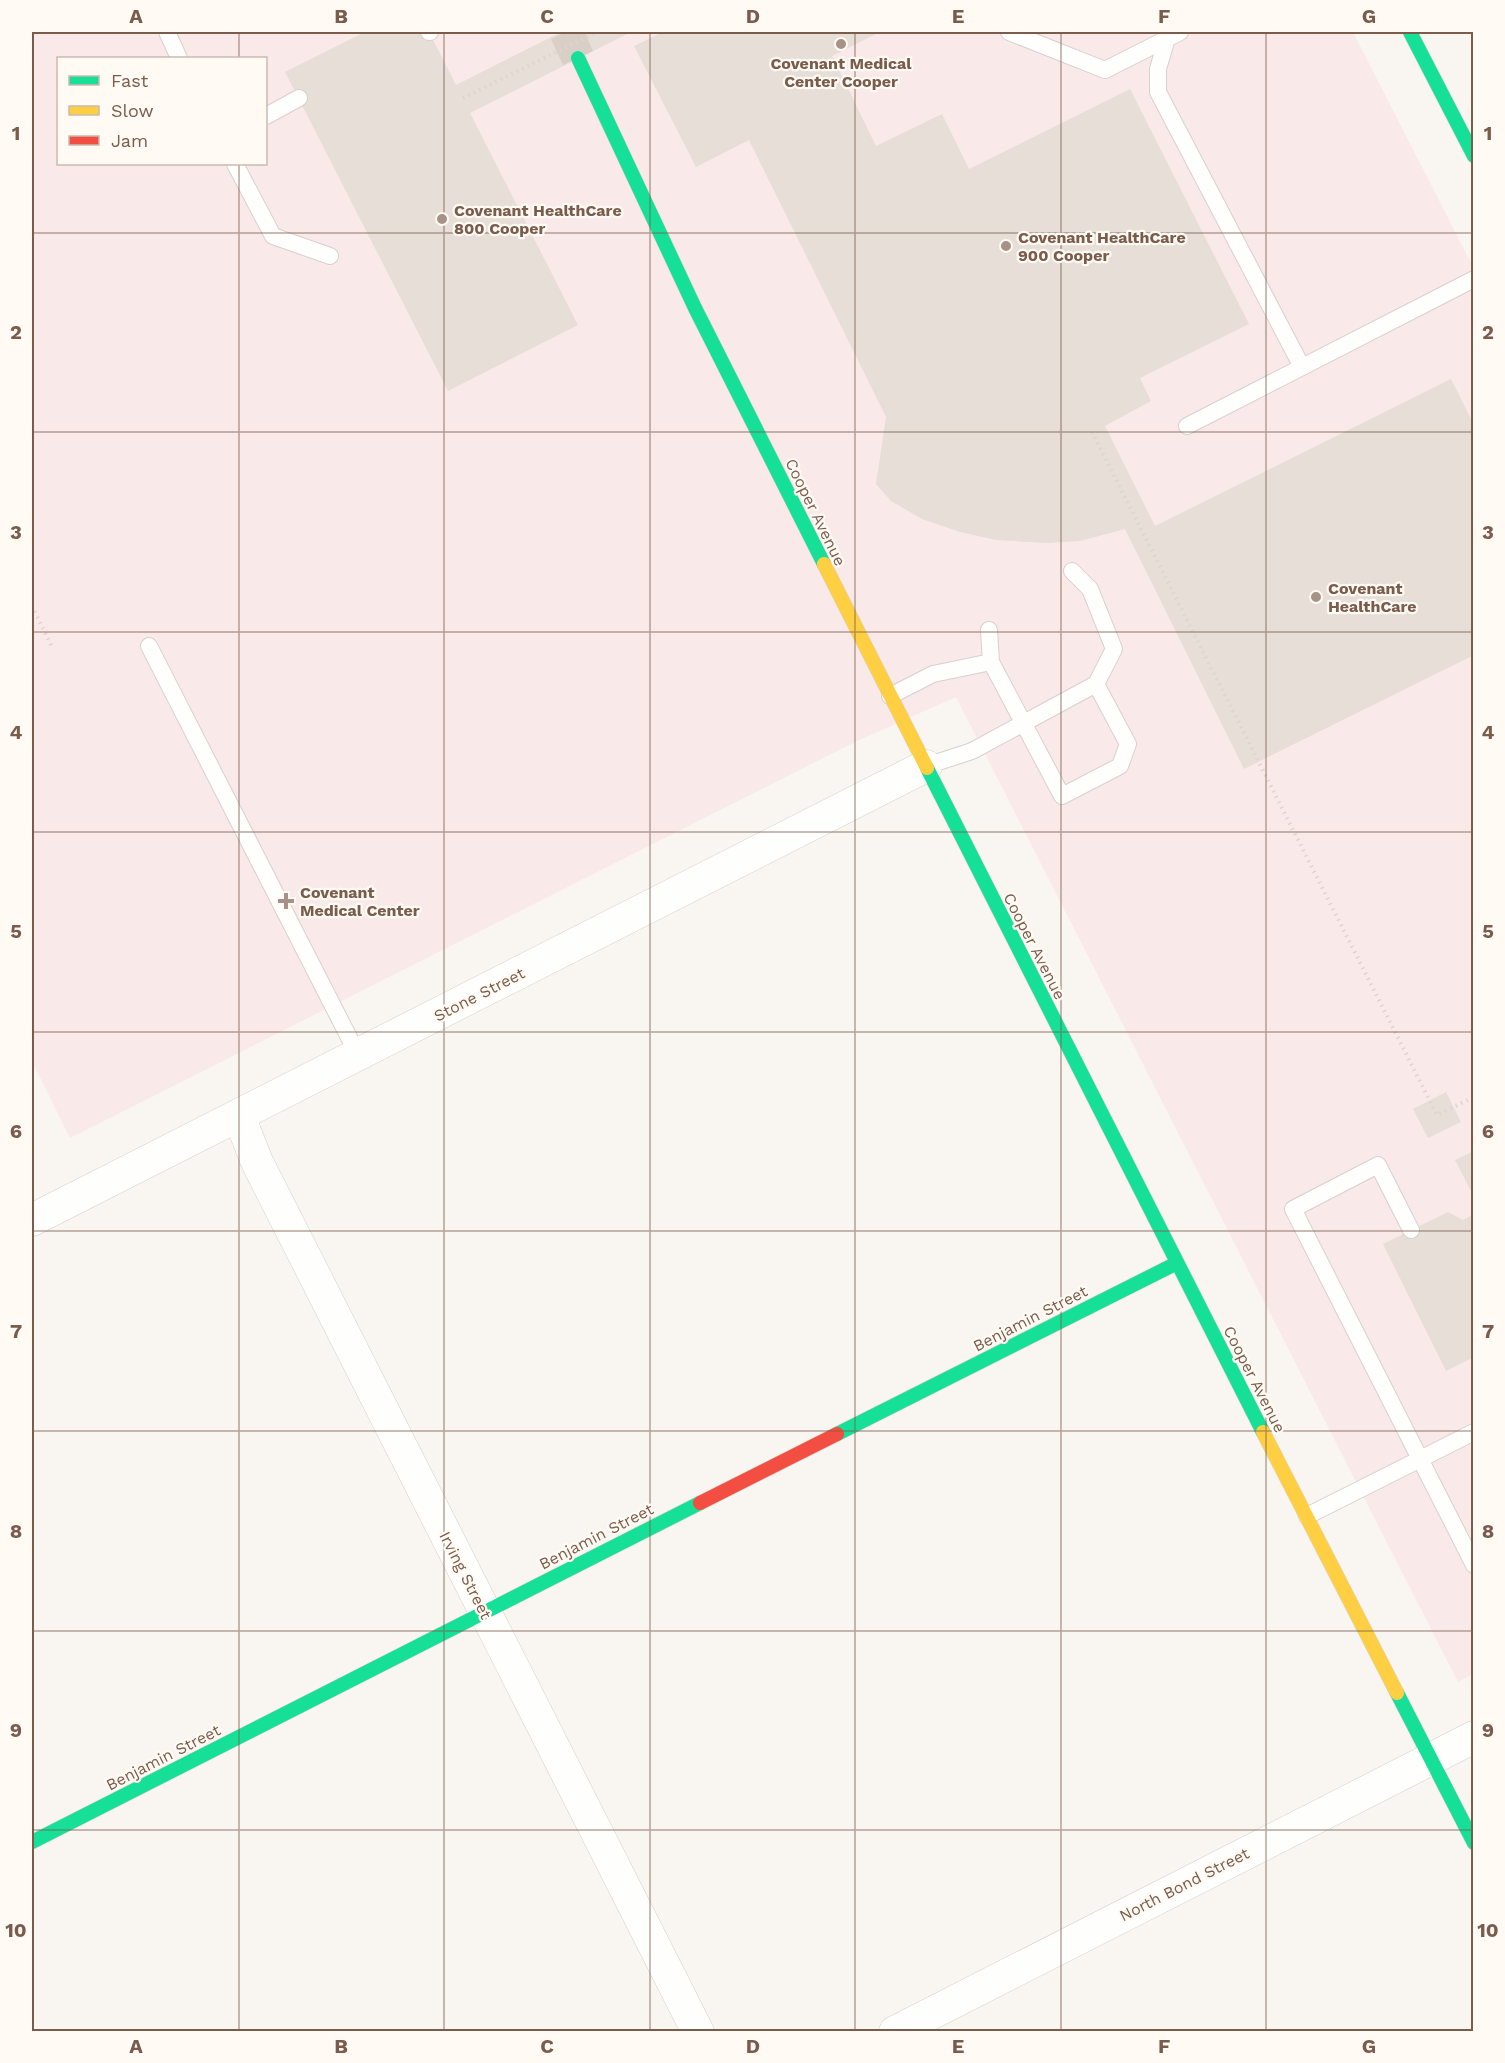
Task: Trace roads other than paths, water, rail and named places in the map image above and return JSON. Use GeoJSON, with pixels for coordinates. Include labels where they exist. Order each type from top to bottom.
{"type":"FeatureCollection","features":[{"type":"Feature","properties":{"kind":"street"},"geometry":{"type":"LineString","coordinates":[[1410,32],[1473,156]]}},
{"type":"Feature","properties":{"kind":"street","name":"Cooper Avenue"},"geometry":{"type":"LineString","coordinates":[[578,58],[694,308],[1473,1843]]}},
{"type":"Feature","properties":{"kind":"street","name":"Stone Street"},"geometry":{"type":"LineString","coordinates":[[32,1220],[926,766]]}},
{"type":"Feature","properties":{"kind":"street","name":"Irving Street"},"geometry":{"type":"LineString","coordinates":[[239,1116],[257,1162],[698,2031]]}},
{"type":"Feature","properties":{"kind":"street","name":"Benjamin Street"},"geometry":{"type":"LineString","coordinates":[[32,1842],[484,1611],[1177,1263]]}},
{"type":"Feature","properties":{"kind":"street","name":"North Bond Street"},"geometry":{"type":"LineString","coordinates":[[895,2031],[1473,1737]]}},
{"type":"Feature","properties":{"kind":"lane"},"geometry":{"type":"LineString","coordinates":[[167,32],[179,57]]}},
{"type":"Feature","properties":{"kind":"lane"},"geometry":{"type":"LineString","coordinates":[[1009,32],[1105,70],[1174,35]]}},
{"type":"Feature","properties":{"kind":"lane"},"geometry":{"type":"LineString","coordinates":[[1174,35],[1158,69],[1158,92],[1302,367]]}},
{"type":"Feature","properties":{"kind":"lane"},"geometry":{"type":"LineString","coordinates":[[267,115],[298,98]]}},
{"type":"Feature","properties":{"kind":"lane"},"geometry":{"type":"LineString","coordinates":[[236,165],[273,236],[330,256]]}},
{"type":"Feature","properties":{"kind":"lane"},"geometry":{"type":"LineString","coordinates":[[1187,426],[1473,279]]}},
{"type":"Feature","properties":{"kind":"lane"},"geometry":{"type":"LineString","coordinates":[[926,766],[972,751],[1096,684],[1114,648],[1090,589],[1072,571]]}},
{"type":"Feature","properties":{"kind":"lane"},"geometry":{"type":"LineString","coordinates":[[989,630],[991,662],[1062,796],[1120,766],[1128,744],[1096,684]]}},
{"type":"Feature","properties":{"kind":"lane"},"geometry":{"type":"LineString","coordinates":[[149,646],[358,1055]]}},
{"type":"Feature","properties":{"kind":"lane"},"geometry":{"type":"LineString","coordinates":[[890,696],[933,674],[991,662]]}},
{"type":"Feature","properties":{"kind":"lane"},"geometry":{"type":"LineString","coordinates":[[1411,1230],[1378,1165],[1293,1209],[1473,1565]]}},
{"type":"Feature","properties":{"kind":"lane"},"geometry":{"type":"LineString","coordinates":[[1307,1516],[1473,1432]]}},
{"type":"Feature","properties":{"kind":"tunnel"},"geometry":{"type":"LineString","coordinates":[[566,32],[578,58]]}},
{"type":"Feature","properties":{"kind":"place","name":"Covenant Medical Center Cooper"},"geometry":{"type":"Point","coordinates":[841,44]}},
{"type":"Feature","properties":{"kind":"place","name":"Covenant HealthCare 800 Cooper"},"geometry":{"type":"Point","coordinates":[442,219]}},
{"type":"Feature","properties":{"kind":"place","name":"Covenant HealthCare 900 Cooper"},"geometry":{"type":"Point","coordinates":[1006,246]}},
{"type":"Feature","properties":{"kind":"place","name":"Covenant HealthCare"},"geometry":{"type":"Point","coordinates":[1316,597]}},
{"type":"Feature","properties":{"kind":"place","name":"Covenant Medical Center"},"geometry":{"type":"Point","coordinates":[286,901]}}]}
